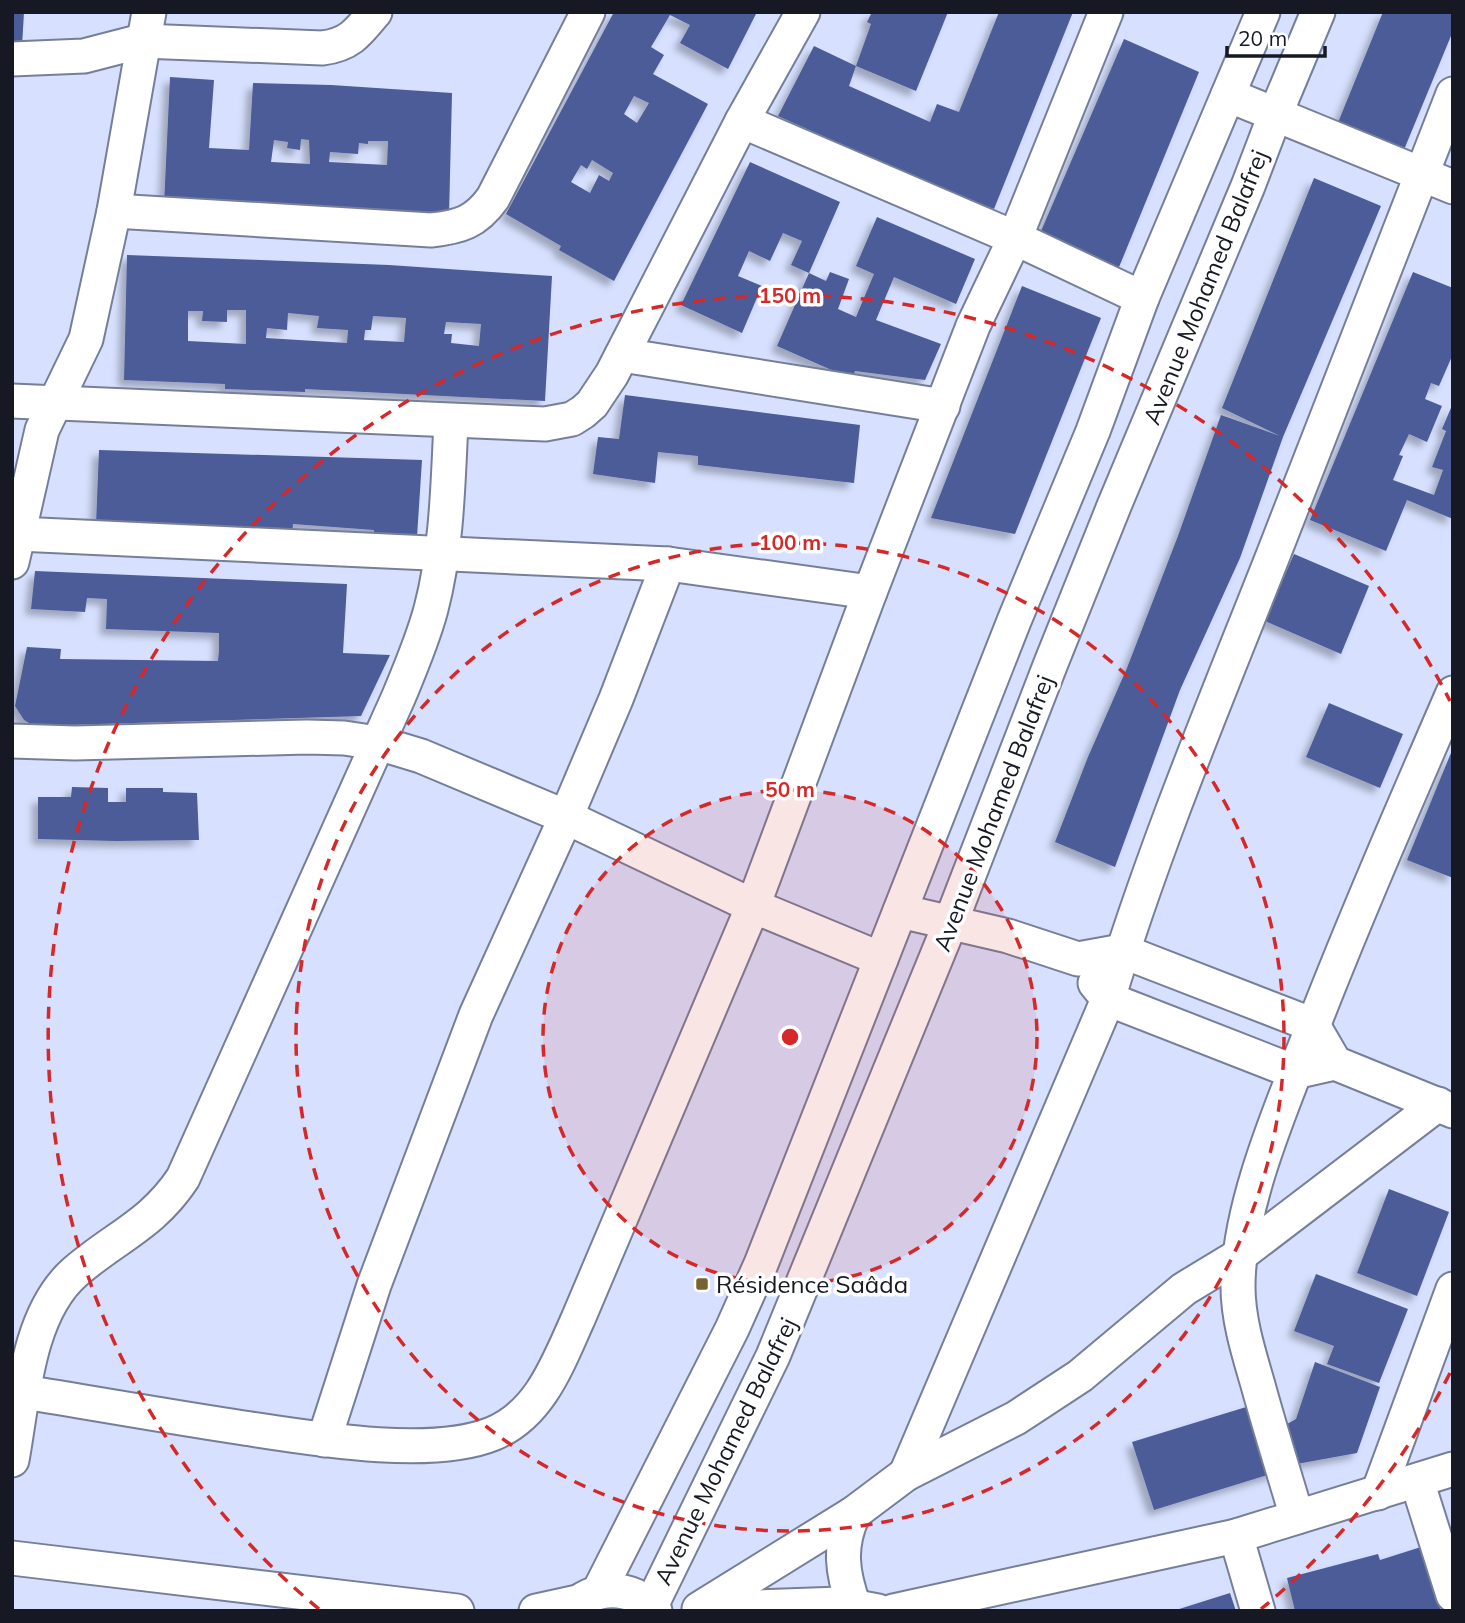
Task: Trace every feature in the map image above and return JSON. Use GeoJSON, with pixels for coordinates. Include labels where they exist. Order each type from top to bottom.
{"type":"FeatureCollection","features":[{"type":"Feature","properties":{"kind":"street"},"geometry":{"type":"LineString","coordinates":[[12,59],[84,56],[146,26],[322,48],[339,46],[359,32],[375,12]]}},
{"type":"Feature","properties":{"kind":"street"},"geometry":{"type":"LineString","coordinates":[[114,211],[431,230],[465,223],[477,217],[493,198],[588,12]]}},
{"type":"Feature","properties":{"kind":"street"},"geometry":{"type":"LineString","coordinates":[[12,401],[451,421],[545,424],[572,419],[592,404],[622,355],[742,121],[803,12]]}},
{"type":"Feature","properties":{"kind":"street"},"geometry":{"type":"LineString","coordinates":[[24,1392],[324,1440],[429,1445],[492,1434],[527,1411],[537,1400],[578,1319],[753,906],[973,326],[1015,238],[1106,12]]}},
{"type":"Feature","properties":{"kind":"street","name":"Avenue Mohamed Balafrej"},"geometry":{"type":"LineString","coordinates":[[582,1601],[737,1319],[761,1264],[1014,621],[1093,431],[1142,298],[1263,12]]}},
{"type":"Feature","properties":{"kind":"street","name":"Avenue Mohamed Balafrej"},"geometry":{"type":"LineString","coordinates":[[671,1609],[950,924],[1051,663],[1318,12]]}},
{"type":"Feature","properties":{"kind":"street"},"geometry":{"type":"LineString","coordinates":[[146,26],[114,211],[86,339],[41,430],[15,548],[441,552],[668,564],[870,592]]}},
{"type":"Feature","properties":{"kind":"street"},"geometry":{"type":"LineString","coordinates":[[906,1474],[1108,999],[1122,951],[1199,742],[1453,94]]}},
{"type":"Feature","properties":{"kind":"street"},"geometry":{"type":"LineString","coordinates":[[1228,95],[1453,187]]}},
{"type":"Feature","properties":{"kind":"street"},"geometry":{"type":"LineString","coordinates":[[742,121],[1015,238],[1142,298]]}},
{"type":"Feature","properties":{"kind":"street"},"geometry":{"type":"LineString","coordinates":[[622,355],[943,406]]}},
{"type":"Feature","properties":{"kind":"street"},"geometry":{"type":"LineString","coordinates":[[12,1460],[37,1329],[47,1307],[60,1289],[92,1259],[156,1213],[183,1178],[419,646],[430,611],[441,552],[451,421]]}},
{"type":"Feature","properties":{"kind":"street"},"geometry":{"type":"LineString","coordinates":[[324,1440],[370,1297],[476,1015],[566,817],[616,699],[668,564]]}},
{"type":"Feature","properties":{"kind":"street"},"geometry":{"type":"LineString","coordinates":[[1297,1517],[1240,1315],[1240,1255],[1264,1158],[1295,1072],[1453,693]]}},
{"type":"Feature","properties":{"kind":"street"},"geometry":{"type":"LineString","coordinates":[[12,740],[75,743],[307,737],[344,738],[378,743],[421,756],[566,817],[753,906],[881,959]]}},
{"type":"Feature","properties":{"kind":"street"},"geometry":{"type":"LineString","coordinates":[[900,911],[1007,936],[1078,958],[1122,951],[1313,1025],[1335,1063]]}},
{"type":"Feature","properties":{"kind":"street"},"geometry":{"type":"LineString","coordinates":[[1078,958],[1108,999],[1295,1072],[1335,1063],[1445,1107]]}},
{"type":"Feature","properties":{"kind":"street"},"geometry":{"type":"LineString","coordinates":[[671,1609],[854,1513],[906,1474],[1016,1418],[1070,1383],[1184,1289],[1240,1255],[1445,1107]]}},
{"type":"Feature","properties":{"kind":"street"},"geometry":{"type":"LineString","coordinates":[[1378,1493],[1453,1289]]}},
{"type":"Feature","properties":{"kind":"street"},"geometry":{"type":"LineString","coordinates":[[910,1609],[1236,1535],[1453,1469]]}},
{"type":"Feature","properties":{"kind":"street"},"geometry":{"type":"LineString","coordinates":[[1417,1481],[1453,1595]]}},
{"type":"Feature","properties":{"kind":"street"},"geometry":{"type":"LineString","coordinates":[[854,1513],[843,1544],[843,1565],[846,1585],[866,1609]]}},
{"type":"Feature","properties":{"kind":"street"},"geometry":{"type":"LineString","coordinates":[[1236,1535],[1258,1611]]}},
{"type":"Feature","properties":{"kind":"street"},"geometry":{"type":"LineString","coordinates":[[12,1558],[457,1611]]}},
{"type":"Feature","properties":{"kind":"street"},"geometry":{"type":"LineString","coordinates":[[536,1611],[582,1601],[613,1590],[626,1592],[671,1609],[823,1604],[866,1609]]}},
{"type":"Feature","properties":{"kind":"building"},"geometry":{"type":"Polygon","coordinates":[[[12,12],[24,12],[22,47],[12,46],[12,12]]]}},
{"type":"Feature","properties":{"kind":"building"},"geometry":{"type":"Polygon","coordinates":[[[614,12],[757,12],[728,69],[680,43],[690,25],[670,15],[651,47],[664,55],[653,74],[708,104],[614,281],[559,250],[561,246],[506,214],[614,12]],[[634,96],[624,114],[637,123],[649,103],[634,96]],[[592,160],[587,169],[581,165],[571,182],[590,193],[599,175],[609,181],[613,173],[592,160]]]}},
{"type":"Feature","properties":{"kind":"building"},"geometry":{"type":"Polygon","coordinates":[[[872,12],[948,12],[916,91],[856,66],[871,24],[867,22],[872,12]]]}},
{"type":"Feature","properties":{"kind":"building"},"geometry":{"type":"Polygon","coordinates":[[[999,12],[1073,12],[994,209],[778,116],[814,46],[856,66],[849,86],[930,122],[937,104],[959,112],[999,12]]]}},
{"type":"Feature","properties":{"kind":"building"},"geometry":{"type":"Polygon","coordinates":[[[1383,12],[1453,12],[1453,31],[1401,157],[1335,130],[1383,12]]]}},
{"type":"Feature","properties":{"kind":"building"},"geometry":{"type":"Polygon","coordinates":[[[1124,39],[1199,72],[1117,272],[1038,238],[1124,39]]]}},
{"type":"Feature","properties":{"kind":"building"},"geometry":{"type":"Polygon","coordinates":[[[170,77],[214,80],[209,148],[249,150],[253,83],[452,93],[449,216],[164,205],[170,77]],[[301,139],[300,150],[287,148],[288,142],[274,140],[271,162],[310,164],[309,140],[301,139]],[[368,141],[368,144],[359,143],[358,154],[330,152],[329,162],[387,165],[388,141],[368,141]]]}},
{"type":"Feature","properties":{"kind":"building"},"geometry":{"type":"Polygon","coordinates":[[[750,162],[840,202],[809,273],[791,265],[802,241],[783,233],[770,261],[749,251],[738,276],[762,286],[742,333],[681,305],[750,162]]]}},
{"type":"Feature","properties":{"kind":"building"},"geometry":{"type":"Polygon","coordinates":[[[1314,178],[1381,206],[1283,437],[1240,558],[1180,690],[1115,867],[1055,842],[1127,668],[1221,415],[1280,436],[1222,408],[1314,178]]]}},
{"type":"Feature","properties":{"kind":"building"},"geometry":{"type":"Polygon","coordinates":[[[877,217],[975,259],[956,304],[894,277],[876,320],[941,344],[925,380],[855,371],[852,379],[777,346],[809,273],[826,281],[830,272],[849,279],[838,309],[856,317],[874,274],[856,266],[877,217]]]}},
{"type":"Feature","properties":{"kind":"building"},"geometry":{"type":"Polygon","coordinates":[[[127,255],[389,265],[552,276],[545,401],[305,389],[305,392],[225,389],[225,384],[124,380],[127,255]],[[227,310],[227,322],[202,321],[203,311],[188,311],[188,341],[246,344],[246,310],[227,310]],[[288,313],[287,330],[267,328],[266,338],[347,343],[348,330],[317,328],[319,316],[288,313]],[[373,316],[371,330],[365,330],[364,340],[404,342],[406,318],[373,316]],[[446,322],[444,334],[452,334],[451,343],[479,346],[481,324],[446,322]]]}},
{"type":"Feature","properties":{"kind":"building"},"geometry":{"type":"Polygon","coordinates":[[[1413,272],[1453,288],[1453,354],[1439,386],[1431,383],[1425,399],[1442,406],[1427,442],[1409,434],[1399,455],[1403,456],[1393,480],[1434,495],[1443,470],[1432,467],[1446,431],[1442,429],[1453,403],[1453,519],[1407,500],[1386,551],[1310,520],[1413,272]]]}},
{"type":"Feature","properties":{"kind":"building"},"geometry":{"type":"Polygon","coordinates":[[[1022,286],[1101,318],[1015,534],[931,518],[1022,286]]]}},
{"type":"Feature","properties":{"kind":"building"},"geometry":{"type":"Polygon","coordinates":[[[625,395],[860,425],[854,483],[698,465],[698,456],[658,452],[655,483],[593,474],[598,437],[619,439],[625,395]]]}},
{"type":"Feature","properties":{"kind":"building"},"geometry":{"type":"Polygon","coordinates":[[[99,450],[422,460],[417,537],[374,536],[374,530],[293,524],[292,536],[96,525],[99,450]]]}},
{"type":"Feature","properties":{"kind":"building"},"geometry":{"type":"Polygon","coordinates":[[[1294,554],[1369,586],[1341,654],[1265,621],[1294,554]]]}},
{"type":"Feature","properties":{"kind":"building"},"geometry":{"type":"Polygon","coordinates":[[[35,571],[347,584],[343,653],[390,655],[361,716],[34,726],[24,720],[15,706],[27,647],[61,649],[60,659],[218,661],[219,650],[219,633],[106,629],[107,599],[87,598],[85,612],[31,609],[35,571]]]}},
{"type":"Feature","properties":{"kind":"building"},"geometry":{"type":"Polygon","coordinates":[[[1329,703],[1403,734],[1380,788],[1306,757],[1329,703]]]}},
{"type":"Feature","properties":{"kind":"building"},"geometry":{"type":"Polygon","coordinates":[[[1453,748],[1453,878],[1407,860],[1453,748]]]}},
{"type":"Feature","properties":{"kind":"building"},"geometry":{"type":"Polygon","coordinates":[[[72,787],[108,788],[108,802],[126,802],[126,788],[163,788],[163,792],[197,793],[199,840],[38,839],[38,797],[71,797],[72,787]]]}},
{"type":"Feature","properties":{"kind":"building"},"geometry":{"type":"Polygon","coordinates":[[[1389,1189],[1449,1212],[1417,1296],[1357,1273],[1389,1189]]]}},
{"type":"Feature","properties":{"kind":"building"},"geometry":{"type":"Polygon","coordinates":[[[1316,1274],[1408,1309],[1379,1383],[1327,1364],[1334,1346],[1294,1331],[1316,1274]]]}},
{"type":"Feature","properties":{"kind":"building"},"geometry":{"type":"Polygon","coordinates":[[[1315,1362],[1380,1387],[1357,1453],[1291,1465],[1282,1427],[1296,1419],[1315,1362]]]}},
{"type":"Feature","properties":{"kind":"building"},"geometry":{"type":"Polygon","coordinates":[[[1256,1404],[1277,1472],[1154,1510],[1132,1442],[1256,1404]]]}},
{"type":"Feature","properties":{"kind":"building"},"geometry":{"type":"Polygon","coordinates":[[[1421,1547],[1441,1611],[1295,1611],[1287,1578],[1378,1554],[1380,1560],[1421,1547]]]}},
{"type":"Feature","properties":{"kind":"building"},"geometry":{"type":"Polygon","coordinates":[[[1230,1593],[1236,1611],[1176,1610],[1230,1593]]]}},
{"type":"Feature","properties":{"kind":"place","name":"Résidence Saâda"},"geometry":{"type":"Point","coordinates":[702,1284]}}]}
